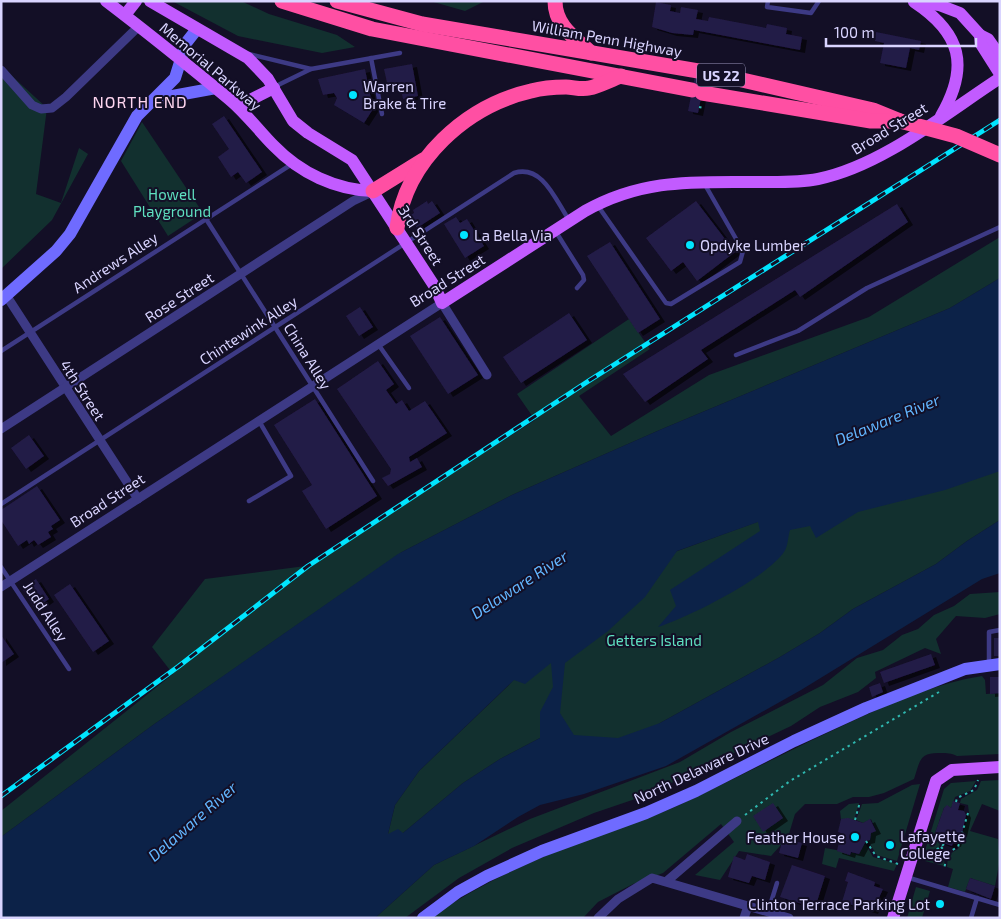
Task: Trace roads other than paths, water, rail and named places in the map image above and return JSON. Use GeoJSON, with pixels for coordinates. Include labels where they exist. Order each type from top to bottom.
{"type":"FeatureCollection","features":[{"type":"Feature","properties":{"kind":"highway","name":"William Penn Highway"},"geometry":{"type":"LineString","coordinates":[[282,1],[372,29],[622,76],[699,99],[871,121],[900,121]]}},
{"type":"Feature","properties":{"kind":"highway","name":"William Penn Highway"},"geometry":{"type":"LineString","coordinates":[[337,1],[422,24],[742,80],[873,110],[900,121],[956,136],[1000,156]]}},
{"type":"Feature","properties":{"kind":"highway"},"geometry":{"type":"LineString","coordinates":[[555,1],[556,13],[562,25],[592,53]]}},
{"type":"Feature","properties":{"kind":"highway"},"geometry":{"type":"LineString","coordinates":[[397,228],[401,205],[406,192],[428,157],[462,122],[504,100],[545,89],[567,87],[587,89],[622,76]]}},
{"type":"Feature","properties":{"kind":"highway"},"geometry":{"type":"LineString","coordinates":[[373,191],[428,157]]}},
{"type":"Feature","properties":{"kind":"main road","name":"Memorial Parkway"},"geometry":{"type":"LineString","coordinates":[[106,1],[238,106],[272,144],[294,163],[314,176],[359,190],[373,191]]}},
{"type":"Feature","properties":{"kind":"main road"},"geometry":{"type":"LineString","coordinates":[[124,16],[136,1]]}},
{"type":"Feature","properties":{"kind":"main road","name":"Memorial Parkway"},"geometry":{"type":"LineString","coordinates":[[150,1],[238,52],[262,72],[274,88],[293,121],[308,133],[352,160],[373,191]]}},
{"type":"Feature","properties":{"kind":"main road"},"geometry":{"type":"LineString","coordinates":[[912,2],[939,5],[955,10],[969,21],[980,35],[988,39],[1000,56]]}},
{"type":"Feature","properties":{"kind":"main road"},"geometry":{"type":"LineString","coordinates":[[912,2],[939,21],[949,33],[956,48],[957,78],[949,101],[939,118]]}},
{"type":"Feature","properties":{"kind":"main road"},"geometry":{"type":"LineString","coordinates":[[4,297],[56,251],[70,234],[137,116],[173,82],[186,43],[197,29]]}},
{"type":"Feature","properties":{"kind":"main road"},"geometry":{"type":"LineString","coordinates":[[980,35],[981,44],[1000,74]]}},
{"type":"Feature","properties":{"kind":"main road","name":"Broad Street"},"geometry":{"type":"LineString","coordinates":[[442,302],[597,204],[631,190],[655,185],[703,182],[791,182],[838,174],[875,158],[1000,78]]}},
{"type":"Feature","properties":{"kind":"main road"},"geometry":{"type":"LineString","coordinates":[[156,99],[216,88]]}},
{"type":"Feature","properties":{"kind":"main road"},"geometry":{"type":"LineString","coordinates":[[238,106],[274,88]]}},
{"type":"Feature","properties":{"kind":"main road","name":"3rd Street"},"geometry":{"type":"LineString","coordinates":[[373,191],[435,287],[442,302]]}},
{"type":"Feature","properties":{"kind":"main road","name":"North Delaware Drive"},"geometry":{"type":"LineString","coordinates":[[422,918],[458,892],[487,876],[542,851],[646,813],[696,792],[794,741],[866,708],[960,670],[994,664]]}},
{"type":"Feature","properties":{"kind":"main road"},"geometry":{"type":"LineString","coordinates":[[893,918],[931,790],[938,778],[952,770],[1000,767]]}},
{"type":"Feature","properties":{"kind":"street"},"geometry":{"type":"LineString","coordinates":[[1,70],[32,106],[41,109],[52,108],[66,97],[138,26]]}},
{"type":"Feature","properties":{"kind":"street","name":"Rose Street"},"geometry":{"type":"LineString","coordinates":[[1,429],[353,201],[373,191]]}},
{"type":"Feature","properties":{"kind":"street","name":"4th Street"},"geometry":{"type":"LineString","coordinates":[[4,297],[30,332],[138,499]]}},
{"type":"Feature","properties":{"kind":"street","name":"Broad Street"},"geometry":{"type":"LineString","coordinates":[[1,587],[442,302]]}},
{"type":"Feature","properties":{"kind":"street","name":"3rd Street"},"geometry":{"type":"LineString","coordinates":[[442,302],[487,375]]}},
{"type":"Feature","properties":{"kind":"street"},"geometry":{"type":"LineString","coordinates":[[667,881],[737,821]]}},
{"type":"Feature","properties":{"kind":"street"},"geometry":{"type":"LineString","coordinates":[[598,918],[618,899],[652,878],[789,918]]}},
{"type":"Feature","properties":{"kind":"street"},"geometry":{"type":"LineString","coordinates":[[744,918],[748,906]]}},
{"type":"Feature","properties":{"kind":"lane"},"geometry":{"type":"LineString","coordinates":[[768,1],[767,7],[811,12],[819,1]]}},
{"type":"Feature","properties":{"kind":"lane"},"geometry":{"type":"LineString","coordinates":[[238,52],[311,69]]}},
{"type":"Feature","properties":{"kind":"lane"},"geometry":{"type":"LineString","coordinates":[[274,88],[311,69],[400,53]]}},
{"type":"Feature","properties":{"kind":"lane"},"geometry":{"type":"LineString","coordinates":[[372,58],[382,114]]}},
{"type":"Feature","properties":{"kind":"lane","name":"Andrews Alley"},"geometry":{"type":"LineString","coordinates":[[1,351],[294,163]]}},
{"type":"Feature","properties":{"kind":"lane","name":"Chintewink Alley"},"geometry":{"type":"LineString","coordinates":[[1,504],[508,177],[521,171],[536,174],[543,181],[569,221]]}},
{"type":"Feature","properties":{"kind":"lane"},"geometry":{"type":"LineString","coordinates":[[597,204],[666,303],[677,302],[740,262],[743,251],[703,182]]}},
{"type":"Feature","properties":{"kind":"lane","name":"China Alley"},"geometry":{"type":"LineString","coordinates":[[206,219],[373,482]]}},
{"type":"Feature","properties":{"kind":"lane"},"geometry":{"type":"LineString","coordinates":[[736,355],[798,332],[867,288],[1000,227]]}},
{"type":"Feature","properties":{"kind":"lane"},"geometry":{"type":"LineString","coordinates":[[554,231],[583,275],[584,280],[577,288]]}},
{"type":"Feature","properties":{"kind":"lane"},"geometry":{"type":"LineString","coordinates":[[378,344],[409,388]]}},
{"type":"Feature","properties":{"kind":"lane"},"geometry":{"type":"LineString","coordinates":[[249,501],[291,476],[259,421]]}},
{"type":"Feature","properties":{"kind":"lane","name":"Judd Alley"},"geometry":{"type":"LineString","coordinates":[[1,567],[69,669]]}},
{"type":"Feature","properties":{"kind":"lane"},"geometry":{"type":"LineString","coordinates":[[994,664],[989,632],[1000,630]]}},
{"type":"Feature","properties":{"kind":"lane"},"geometry":{"type":"LineString","coordinates":[[905,876],[1000,905]]}},
{"type":"Feature","properties":{"kind":"lane"},"geometry":{"type":"LineString","coordinates":[[768,912],[777,883]]}},
{"type":"Feature","properties":{"kind":"lane"},"geometry":{"type":"LineString","coordinates":[[971,918],[977,898]]}},
{"type":"Feature","properties":{"kind":"water","name":"Delaware River"},"geometry":{"type":"Polygon","coordinates":[[[1000,278],[1000,471],[945,490],[858,512],[816,538],[810,526],[790,530],[784,552],[761,574],[726,596],[688,615],[658,627],[676,606],[670,590],[760,531],[758,522],[677,551],[645,597],[608,631],[565,663],[560,713],[574,735],[618,738],[660,723],[780,657],[820,633],[853,609],[936,564],[1000,520],[1000,573],[982,579],[801,690],[666,766],[584,794],[540,805],[518,817],[474,846],[434,865],[375,918],[1,918],[1,837],[153,725],[398,554],[512,495],[662,429],[950,308],[1000,278]],[[551,663],[525,684],[514,680],[419,771],[395,805],[388,834],[398,829],[403,833],[463,783],[500,759],[540,738],[540,712],[553,687],[551,663]]]}},
{"type":"Feature","properties":{"kind":"railway"},"geometry":{"type":"LineString","coordinates":[[1,796],[179,666],[308,566],[590,380],[1000,120]]}},
{"type":"Feature","properties":{"kind":"place","name":"Warren Brake & Tire"},"geometry":{"type":"Point","coordinates":[353,95]}},
{"type":"Feature","properties":{"kind":"place","name":"La Bella Via"},"geometry":{"type":"Point","coordinates":[464,235]}},
{"type":"Feature","properties":{"kind":"place","name":"Opdyke Lumber"},"geometry":{"type":"Point","coordinates":[690,245]}},
{"type":"Feature","properties":{"kind":"place","name":"Feather House"},"geometry":{"type":"Point","coordinates":[855,837]}},
{"type":"Feature","properties":{"kind":"place","name":"Lafayette College"},"geometry":{"type":"Point","coordinates":[890,845]}},
{"type":"Feature","properties":{"kind":"place","name":"Clinton Terrace Parking Lot"},"geometry":{"type":"Point","coordinates":[940,904]}},
{"type":"Feature","properties":{"kind":"district","name":"NORTH END"},"geometry":{"type":"Point","coordinates":[140,101]}},
{"type":"Feature","properties":{"kind":"park label","name":"Howell Playground"},"geometry":{"type":"Point","coordinates":[172,202]}},
{"type":"Feature","properties":{"kind":"park label","name":"Getters Island"},"geometry":{"type":"Point","coordinates":[654,640]}}]}
